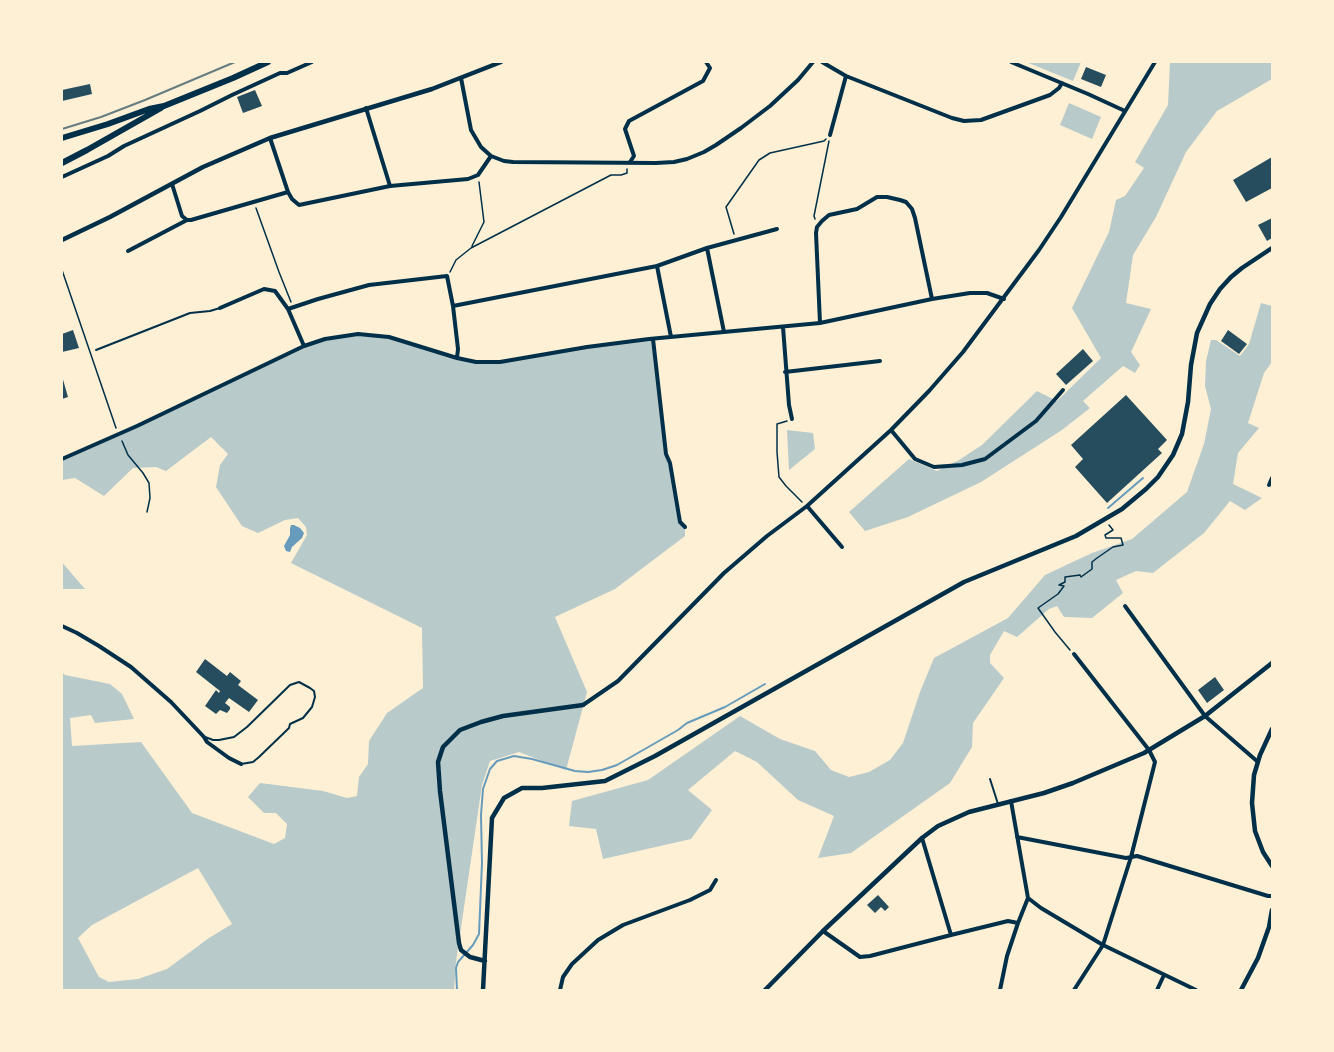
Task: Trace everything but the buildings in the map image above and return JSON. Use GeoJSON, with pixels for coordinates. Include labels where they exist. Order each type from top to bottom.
{"type":"FeatureCollection","features":[{"type":"Feature","properties":{"kind":"highway"},"geometry":{"type":"LineString","coordinates":[[62,138],[164,106],[268,62]]}},
{"type":"Feature","properties":{"kind":"highway"},"geometry":{"type":"LineString","coordinates":[[62,163],[152,115],[164,106]]}},
{"type":"Feature","properties":{"kind":"street"},"geometry":{"type":"LineString","coordinates":[[62,177],[232,95],[280,73],[287,73],[312,62]]}},
{"type":"Feature","properties":{"kind":"street"},"geometry":{"type":"LineString","coordinates":[[62,240],[204,167],[270,138],[432,89],[501,62]]}},
{"type":"Feature","properties":{"kind":"street"},"geometry":{"type":"LineString","coordinates":[[629,163],[634,156],[625,129],[629,121],[704,81],[710,68],[706,62]]}},
{"type":"Feature","properties":{"kind":"street"},"geometry":{"type":"LineString","coordinates":[[461,78],[471,130],[481,147],[491,156],[513,162],[674,162],[704,152],[741,128],[770,106],[798,80],[813,62]]}},
{"type":"Feature","properties":{"kind":"street"},"geometry":{"type":"LineString","coordinates":[[822,62],[846,76],[964,121],[981,120],[1050,95],[1059,88],[1062,82]]}},
{"type":"Feature","properties":{"kind":"street"},"geometry":{"type":"LineString","coordinates":[[1011,62],[1125,111]]}},
{"type":"Feature","properties":{"kind":"street"},"geometry":{"type":"LineString","coordinates":[[485,961],[470,957],[461,950],[459,943],[440,791],[438,762],[443,747],[460,730],[481,722],[503,716],[583,705],[618,681],[724,573],[807,506],[891,430],[960,355],[1004,299],[1061,217],[1155,62]]}},
{"type":"Feature","properties":{"kind":"street"},"geometry":{"type":"LineString","coordinates":[[830,135],[846,76]]}},
{"type":"Feature","properties":{"kind":"street"},"geometry":{"type":"LineString","coordinates":[[366,108],[390,186]]}},
{"type":"Feature","properties":{"kind":"street"},"geometry":{"type":"LineString","coordinates":[[270,138],[288,192],[299,205],[390,186],[468,179],[478,175],[491,156]]}},
{"type":"Feature","properties":{"kind":"street"},"geometry":{"type":"LineString","coordinates":[[172,184],[182,216],[188,220]]}},
{"type":"Feature","properties":{"kind":"street"},"geometry":{"type":"LineString","coordinates":[[128,250],[188,220],[288,192]]}},
{"type":"Feature","properties":{"kind":"street"},"geometry":{"type":"LineString","coordinates":[[820,323],[816,233],[818,227],[829,215],[857,208],[877,197],[906,202],[912,209],[932,299]]}},
{"type":"Feature","properties":{"kind":"street"},"geometry":{"type":"LineString","coordinates":[[453,306],[657,266],[707,248],[777,230]]}},
{"type":"Feature","properties":{"kind":"street"},"geometry":{"type":"LineString","coordinates":[[707,248],[723,332]]}},
{"type":"Feature","properties":{"kind":"street"},"geometry":{"type":"LineString","coordinates":[[483,990],[492,818],[504,798],[522,788],[605,781],[655,756],[964,582],[1076,536],[1122,509],[1158,477],[1173,454],[1182,434],[1197,333],[1210,304],[1231,277],[1272,248]]}},
{"type":"Feature","properties":{"kind":"street"},"geometry":{"type":"LineString","coordinates":[[657,266],[671,337]]}},
{"type":"Feature","properties":{"kind":"street"},"geometry":{"type":"LineString","coordinates":[[288,309],[369,285],[447,276],[453,306],[457,358]]}},
{"type":"Feature","properties":{"kind":"street"},"geometry":{"type":"LineString","coordinates":[[220,308],[264,289],[275,291],[288,309],[304,346]]}},
{"type":"Feature","properties":{"kind":"street"},"geometry":{"type":"LineString","coordinates":[[62,459],[304,346],[325,339],[358,334],[389,337],[457,358],[476,362],[500,362],[587,347],[820,323],[970,293],[987,293],[1004,299]]}},
{"type":"Feature","properties":{"kind":"street"},"geometry":{"type":"LineString","coordinates":[[783,327],[785,372],[792,419]]}},
{"type":"Feature","properties":{"kind":"street"},"geometry":{"type":"LineString","coordinates":[[653,339],[666,454],[670,463],[680,522],[685,527]]}},
{"type":"Feature","properties":{"kind":"street"},"geometry":{"type":"LineString","coordinates":[[785,372],[880,361]]}},
{"type":"Feature","properties":{"kind":"street"},"geometry":{"type":"LineString","coordinates":[[891,430],[915,459],[934,467],[962,465],[986,459],[1036,421],[1063,390]]}},
{"type":"Feature","properties":{"kind":"street"},"geometry":{"type":"LineString","coordinates":[[1269,485],[1272,478]]}},
{"type":"Feature","properties":{"kind":"street"},"geometry":{"type":"LineString","coordinates":[[807,506],[842,547]]}},
{"type":"Feature","properties":{"kind":"street"},"geometry":{"type":"LineString","coordinates":[[1125,606],[1205,716],[1258,762]]}},
{"type":"Feature","properties":{"kind":"street"},"geometry":{"type":"LineString","coordinates":[[62,626],[99,646],[131,668],[171,702],[207,742],[241,764]]}},
{"type":"Feature","properties":{"kind":"street"},"geometry":{"type":"LineString","coordinates":[[1074,654],[1149,750],[1155,762],[1131,857],[1102,945],[1074,990]]}},
{"type":"Feature","properties":{"kind":"street"},"geometry":{"type":"LineString","coordinates":[[765,990],[823,931],[922,838],[938,826],[969,812],[1073,783],[1149,750],[1205,716],[1272,663]]}},
{"type":"Feature","properties":{"kind":"street"},"geometry":{"type":"LineString","coordinates":[[1272,729],[1258,762],[1252,789],[1252,816],[1255,831],[1260,846],[1272,866]]}},
{"type":"Feature","properties":{"kind":"street"},"geometry":{"type":"LineString","coordinates":[[999,990],[1007,956],[1028,898],[1011,801]]}},
{"type":"Feature","properties":{"kind":"street"},"geometry":{"type":"LineString","coordinates":[[1017,837],[1125,858],[1137,856],[1272,896]]}},
{"type":"Feature","properties":{"kind":"street"},"geometry":{"type":"LineString","coordinates":[[922,838],[951,935]]}},
{"type":"Feature","properties":{"kind":"street"},"geometry":{"type":"LineString","coordinates":[[560,990],[563,977],[572,964],[598,940],[623,925],[690,900],[710,890],[716,880]]}},
{"type":"Feature","properties":{"kind":"street"},"geometry":{"type":"LineString","coordinates":[[1028,898],[1102,945],[1196,990]]}},
{"type":"Feature","properties":{"kind":"street"},"geometry":{"type":"LineString","coordinates":[[1241,990],[1258,958],[1269,927],[1272,910]]}},
{"type":"Feature","properties":{"kind":"street"},"geometry":{"type":"LineString","coordinates":[[823,931],[860,957],[1008,921],[1018,922]]}},
{"type":"Feature","properties":{"kind":"street"},"geometry":{"type":"LineString","coordinates":[[1157,990],[1164,975]]}},
{"type":"Feature","properties":{"kind":"lane"},"geometry":{"type":"LineString","coordinates":[[96,350],[190,313],[220,308]]}},
{"type":"Feature","properties":{"kind":"lane"},"geometry":{"type":"LineString","coordinates":[[204,737],[219,740],[234,737],[290,685],[299,682],[314,691],[313,704],[303,718],[290,724],[289,728],[259,757],[252,762],[241,764]]}},
{"type":"Feature","properties":{"kind":"lane"},"geometry":{"type":"LineString","coordinates":[[990,778],[998,804]]}},
{"type":"Feature","properties":{"kind":"path"},"geometry":{"type":"LineString","coordinates":[[818,227],[814,216],[830,135]]}},
{"type":"Feature","properties":{"kind":"path"},"geometry":{"type":"LineString","coordinates":[[736,240],[726,207],[759,160],[770,153],[824,141],[830,135]]}},
{"type":"Feature","properties":{"kind":"path"},"geometry":{"type":"LineString","coordinates":[[447,276],[456,260],[471,248],[611,175],[627,173],[629,163]]}},
{"type":"Feature","properties":{"kind":"path"},"geometry":{"type":"LineString","coordinates":[[471,248],[484,222],[478,175]]}},
{"type":"Feature","properties":{"kind":"path"},"geometry":{"type":"LineString","coordinates":[[253,202],[294,307]]}},
{"type":"Feature","properties":{"kind":"path"},"geometry":{"type":"LineString","coordinates":[[792,419],[777,424],[779,477],[807,506]]}},
{"type":"Feature","properties":{"kind":"path"},"geometry":{"type":"LineString","coordinates":[[118,434],[128,455],[149,483],[150,498],[147,512]]}},
{"type":"Feature","properties":{"kind":"path"},"geometry":{"type":"LineString","coordinates":[[1074,654],[1054,632],[1038,608],[1058,594],[1064,586],[1059,585],[1065,582],[1065,577],[1080,575],[1081,577],[1092,569],[1092,562],[1097,558],[1113,547],[1123,545],[1120,538],[1106,538],[1105,536],[1113,530],[1105,520]]}},
{"type":"Feature","properties":{"kind":"shaded area"},"geometry":{"type":"Polygon","coordinates":[[[1026,62],[1081,62],[1073,81],[1026,62]]]}},
{"type":"Feature","properties":{"kind":"shaded area"},"geometry":{"type":"Polygon","coordinates":[[[1170,62],[1272,62],[1272,79],[1217,111],[1186,152],[1156,217],[1133,255],[1126,303],[1151,309],[1131,352],[1140,365],[1135,373],[1123,366],[1083,401],[1090,408],[1062,430],[981,482],[908,517],[865,531],[849,512],[909,459],[937,471],[959,460],[982,445],[1037,391],[1057,401],[1101,358],[1072,308],[1109,232],[1116,200],[1125,196],[1144,168],[1135,162],[1168,105],[1170,62]]]}},
{"type":"Feature","properties":{"kind":"shaded area"},"geometry":{"type":"Polygon","coordinates":[[[1069,103],[1101,117],[1092,139],[1060,125],[1069,103]]]}},
{"type":"Feature","properties":{"kind":"shaded area"},"geometry":{"type":"Polygon","coordinates":[[[1261,303],[1272,306],[1272,362],[1264,373],[1248,423],[1259,428],[1238,453],[1233,484],[1262,498],[1245,510],[1230,501],[1204,533],[1153,573],[1136,571],[1116,580],[1123,593],[1092,618],[1064,617],[1057,606],[1049,609],[1017,637],[1004,631],[990,655],[990,663],[1004,678],[973,723],[972,747],[950,783],[851,853],[818,858],[834,816],[798,800],[757,762],[735,751],[688,790],[712,810],[691,839],[603,859],[596,829],[569,826],[572,801],[648,780],[740,716],[780,739],[815,751],[831,770],[849,777],[869,772],[890,760],[903,743],[934,658],[1008,618],[1045,575],[1092,553],[1132,539],[1187,492],[1204,444],[1211,409],[1205,386],[1206,361],[1211,340],[1216,340],[1240,356],[1249,344],[1261,303]]]}},
{"type":"Feature","properties":{"kind":"shaded area"},"geometry":{"type":"Polygon","coordinates":[[[358,334],[389,337],[457,358],[491,362],[653,339],[666,454],[670,463],[680,522],[685,527],[685,536],[615,589],[555,617],[587,692],[566,770],[519,752],[490,761],[482,785],[456,962],[454,990],[62,990],[62,672],[65,675],[110,684],[122,694],[134,719],[95,723],[91,715],[70,718],[72,746],[141,742],[192,813],[274,844],[285,838],[287,824],[276,813],[264,813],[248,797],[260,783],[323,791],[347,798],[357,796],[359,777],[368,764],[369,741],[387,713],[423,688],[422,628],[291,563],[307,535],[306,527],[298,518],[285,520],[258,533],[242,526],[216,487],[220,465],[228,454],[211,437],[166,471],[156,467],[133,468],[104,496],[75,478],[62,480],[62,459],[304,346],[325,339],[358,334]],[[198,868],[92,925],[78,938],[99,977],[109,982],[138,979],[167,969],[232,924],[198,868]]]}},
{"type":"Feature","properties":{"kind":"shaded area"},"geometry":{"type":"Polygon","coordinates":[[[787,430],[813,433],[815,449],[789,470],[787,430]]]}},
{"type":"Feature","properties":{"kind":"shaded area"},"geometry":{"type":"Polygon","coordinates":[[[62,562],[66,567],[85,589],[62,589],[62,562]]]}},
{"type":"Feature","properties":{"kind":"water"},"geometry":{"type":"Polygon","coordinates":[[[291,525],[300,528],[304,533],[290,552],[286,551],[284,546],[290,535],[291,525]]]}},
{"type":"Feature","properties":{"kind":"waterway"},"geometry":{"type":"LineString","coordinates":[[1108,508],[1143,478]]}},
{"type":"Feature","properties":{"kind":"waterway"},"geometry":{"type":"LineString","coordinates":[[457,990],[458,962],[473,945],[479,934],[483,789],[490,769],[497,761],[514,756],[575,771],[602,770],[617,765],[687,723],[725,707],[765,684]]}},
{"type":"Feature","properties":{"kind":"railway"},"geometry":{"type":"LineString","coordinates":[[62,129],[145,100],[235,62]]}}]}
